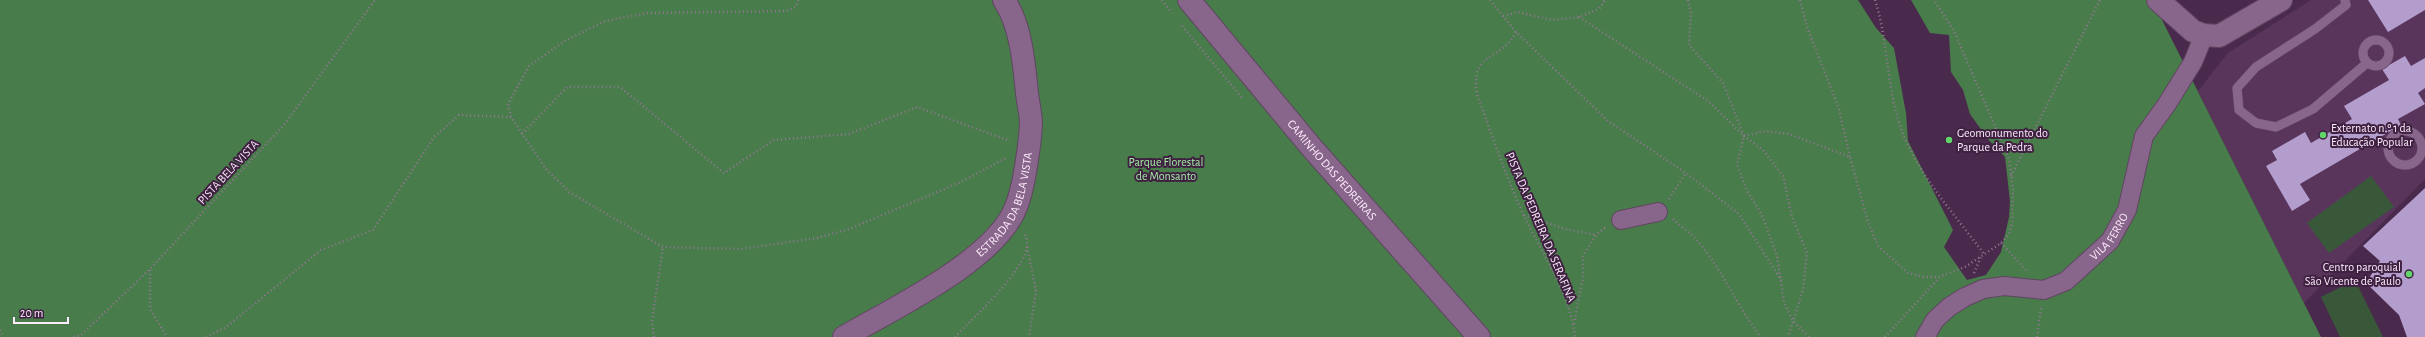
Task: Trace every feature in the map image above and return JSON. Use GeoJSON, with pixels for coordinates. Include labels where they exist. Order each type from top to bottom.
{"type":"FeatureCollection","features":[{"type":"Feature","properties":{"kind":"street","name":"ESTRADA DA BELA VISTA"},"geometry":{"type":"LineString","coordinates":[[844,337],[952,273],[995,238],[1016,207],[1031,123],[1024,68],[1012,12],[1004,0]]}},
{"type":"Feature","properties":{"kind":"street","name":"CAMINHO DAS PEDREIRAS"},"geometry":{"type":"LineString","coordinates":[[1189,0],[1312,148],[1479,337]]}},
{"type":"Feature","properties":{"kind":"street"},"geometry":{"type":"LineString","coordinates":[[2158,0],[2193,31],[2204,35],[2219,36],[2281,0]]}},
{"type":"Feature","properties":{"kind":"street","name":"VILA FERRO"},"geometry":{"type":"LineString","coordinates":[[1925,337],[1935,320],[1949,307],[1965,297],[1983,289],[2004,286],[2044,290],[2066,281],[2110,241],[2127,210],[2144,136],[2167,104],[2193,62],[2204,35]]}},
{"type":"Feature","properties":{"kind":"street"},"geometry":{"type":"LineString","coordinates":[[1614,223],[1661,211]]}},
{"type":"Feature","properties":{"kind":"lane"},"geometry":{"type":"LineString","coordinates":[[2345,0],[2346,5],[2315,29],[2256,67],[2237,88],[2239,110],[2256,123],[2276,127],[2313,110],[2367,62]]}},
{"type":"Feature","properties":{"kind":"path","name":"PISTA BELA VISTA"},"geometry":{"type":"LineString","coordinates":[[74,337],[81,335],[150,269],[284,125],[375,0]]}},
{"type":"Feature","properties":{"kind":"path"},"geometry":{"type":"LineString","coordinates":[[798,0],[796,7],[786,11],[648,13],[605,21],[565,40],[529,66],[508,104],[511,117],[546,169],[569,192],[663,247],[741,249],[817,238],[843,231],[961,182],[1027,148]]}},
{"type":"Feature","properties":{"kind":"path"},"geometry":{"type":"LineString","coordinates":[[1490,0],[1516,32],[1608,121],[1686,173],[1739,214],[1782,281]]}},
{"type":"Feature","properties":{"kind":"path"},"geometry":{"type":"LineString","coordinates":[[1503,16],[1518,12],[1552,20],[1580,17],[1599,9],[1605,0]]}},
{"type":"Feature","properties":{"kind":"path"},"geometry":{"type":"LineString","coordinates":[[1688,0],[1691,13],[1689,45],[1723,83],[1744,136],[1738,165],[1747,191],[1762,216],[1770,236],[1782,281],[1784,302],[1793,321],[1809,337]]}},
{"type":"Feature","properties":{"kind":"path"},"geometry":{"type":"LineString","coordinates":[[1800,0],[1807,27],[1839,109],[1850,157],[1868,222],[1878,246],[1908,273],[1924,277],[1939,277],[1965,267],[2001,243],[2009,234],[2012,223],[2009,159],[1954,31],[1934,0]]}},
{"type":"Feature","properties":{"kind":"path"},"geometry":{"type":"LineString","coordinates":[[1875,0],[1889,80],[1903,134],[1936,193],[1984,254]]}},
{"type":"Feature","properties":{"kind":"path"},"geometry":{"type":"LineString","coordinates":[[2011,178],[2100,0]]}},
{"type":"Feature","properties":{"kind":"path"},"geometry":{"type":"LineString","coordinates":[[1580,17],[1708,101],[1744,136],[1763,150],[1783,176],[1792,217],[1807,253],[1803,290],[1788,337]]}},
{"type":"Feature","properties":{"kind":"path","name":"PISTA DA PEDREIRA DA SERAFINA"},"geometry":{"type":"LineString","coordinates":[[1516,32],[1512,41],[1504,48],[1486,58],[1477,68],[1474,79],[1477,94],[1524,215],[1553,273],[1574,324],[1575,337]]}},
{"type":"Feature","properties":{"kind":"path"},"geometry":{"type":"LineString","coordinates":[[522,134],[567,87],[620,87],[724,173],[774,140],[849,134],[918,107],[1027,148]]}},
{"type":"Feature","properties":{"kind":"path"},"geometry":{"type":"LineString","coordinates":[[206,337],[226,327],[321,250],[373,230],[434,137],[459,115],[511,117]]}},
{"type":"Feature","properties":{"kind":"path"},"geometry":{"type":"LineString","coordinates":[[1744,136],[1765,131],[1789,134],[1850,157]]}},
{"type":"Feature","properties":{"kind":"path"},"geometry":{"type":"LineString","coordinates":[[1686,173],[1661,211],[1693,236],[1718,270],[1744,315],[1761,337]]}},
{"type":"Feature","properties":{"kind":"path"},"geometry":{"type":"LineString","coordinates":[[1524,215],[1565,229],[1596,235]]}},
{"type":"Feature","properties":{"kind":"path"},"geometry":{"type":"LineString","coordinates":[[1574,324],[1583,277],[1583,256],[1596,235],[1614,223]]}},
{"type":"Feature","properties":{"kind":"path"},"geometry":{"type":"LineString","coordinates":[[1023,229],[1036,291],[1029,337]]}},
{"type":"Feature","properties":{"kind":"path"},"geometry":{"type":"LineString","coordinates":[[654,337],[652,320],[663,247]]}},
{"type":"Feature","properties":{"kind":"path"},"geometry":{"type":"LineString","coordinates":[[955,337],[1006,283],[1027,247]]}},
{"type":"Feature","properties":{"kind":"path"},"geometry":{"type":"LineString","coordinates":[[150,269],[150,309],[167,337]]}},
{"type":"Feature","properties":{"kind":"path"},"geometry":{"type":"LineString","coordinates":[[1885,337],[1939,277]]}},
{"type":"Feature","properties":{"kind":"path"},"geometry":{"type":"LineString","coordinates":[[0,330],[3,337]]}},
{"type":"Feature","properties":{"kind":"shaded area","name":"Externato n.º 1 da Educação Popular"},"geometry":{"type":"Polygon","coordinates":[[[2311,0],[2425,0],[2425,179],[2304,303],[2198,91],[2228,53],[2311,0]]]}},
{"type":"Feature","properties":{"kind":"green space","name":"Parque Florestal de Monsanto"},"geometry":{"type":"Polygon","coordinates":[[[0,0],[1858,0],[1876,28],[1894,48],[1906,113],[1908,141],[1953,230],[1944,247],[1967,280],[1986,275],[2001,252],[2009,217],[2010,201],[2005,157],[1988,139],[1970,114],[1963,90],[1951,72],[1949,35],[1930,33],[1911,0],[2152,0],[2321,337],[0,337],[0,0]]]}},
{"type":"Feature","properties":{"kind":"green space"},"geometry":{"type":"Polygon","coordinates":[[[2371,176],[2394,207],[2329,253],[2307,223],[2371,176]]]}},
{"type":"Feature","properties":{"kind":"green space"},"geometry":{"type":"Polygon","coordinates":[[[2355,280],[2383,337],[2340,337],[2321,297],[2355,280]]]}},
{"type":"Feature","properties":{"kind":"building"},"geometry":{"type":"Polygon","coordinates":[[[2368,0],[2425,0],[2425,10],[2388,32],[2368,0]]]}},
{"type":"Feature","properties":{"kind":"building"},"geometry":{"type":"Polygon","coordinates":[[[2405,56],[2411,66],[2425,58],[2425,88],[2418,93],[2425,104],[2398,119],[2401,125],[2300,184],[2310,200],[2292,211],[2266,166],[2277,160],[2272,151],[2305,132],[2311,143],[2352,119],[2344,106],[2389,80],[2382,69],[2405,56]]]}},
{"type":"Feature","properties":{"kind":"building"},"geometry":{"type":"Polygon","coordinates":[[[2425,188],[2425,337],[2407,337],[2399,315],[2366,283],[2380,261],[2363,246],[2425,188]]]}},
{"type":"Feature","properties":{"kind":"place","name":"Externato n.º 1 da Educação Popular"},"geometry":{"type":"Point","coordinates":[2323,135]}},
{"type":"Feature","properties":{"kind":"place","name":"Geomonumento do Parque da Pedra"},"geometry":{"type":"Point","coordinates":[1949,140]}},
{"type":"Feature","properties":{"kind":"place","name":"Centro paroquial São Vicente de Paulo"},"geometry":{"type":"Point","coordinates":[2409,274]}}]}
